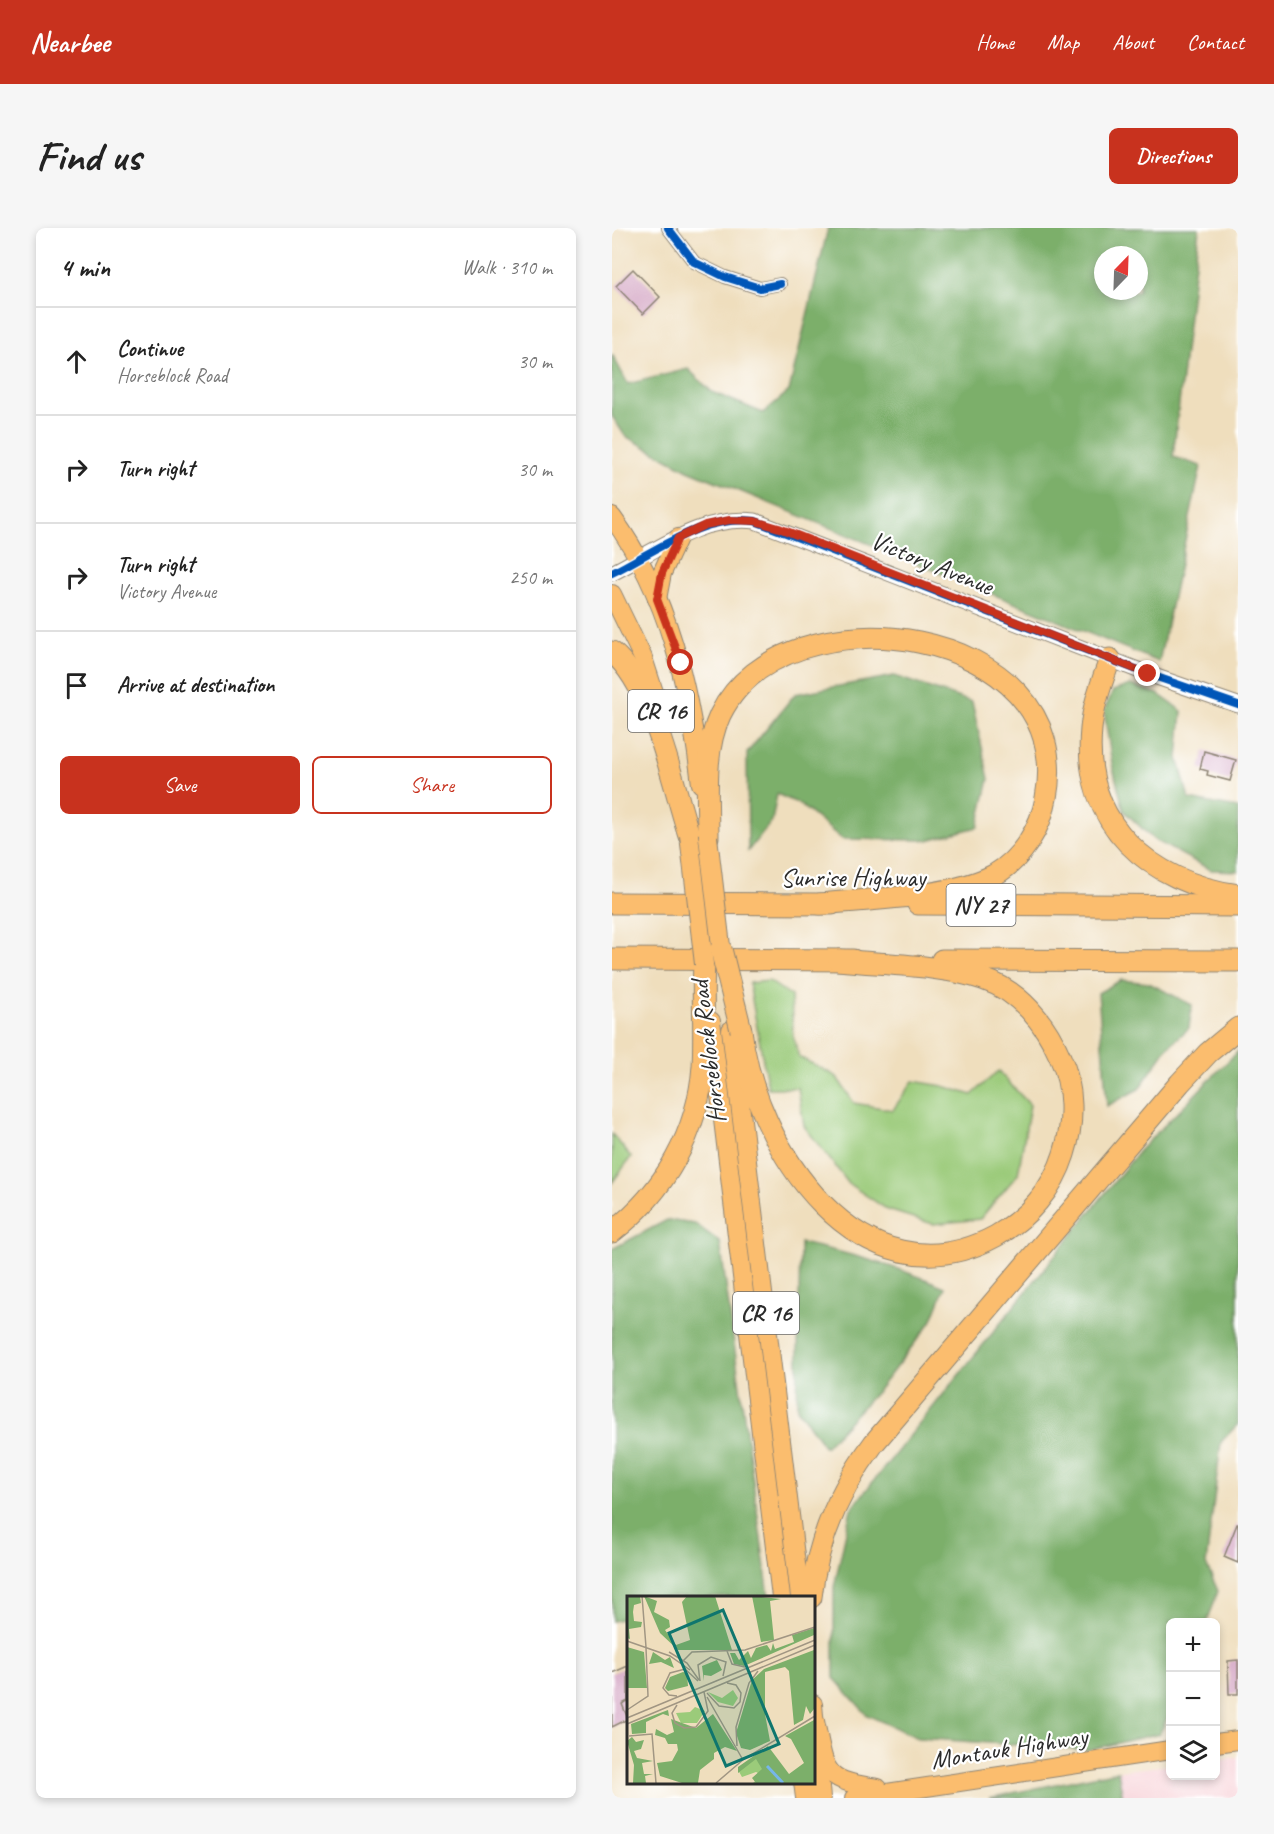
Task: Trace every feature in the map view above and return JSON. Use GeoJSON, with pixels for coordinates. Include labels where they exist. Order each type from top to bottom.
{"type":"FeatureCollection","features":[{"type":"Feature","properties":{"kind":"highway"},"geometry":{"type":"LineString","coordinates":[[698,836],[710,750],[718,720],[727,704],[744,683],[778,658],[808,647],[844,640],[901,640],[941,648],[976,662],[1017,690],[1036,715],[1042,730],[1049,774],[1041,817],[1028,841],[1013,859],[993,875],[964,886],[820,904]]}},
{"type":"Feature","properties":{"kind":"highway"},"geometry":{"type":"LineString","coordinates":[[612,652],[636,680],[648,705],[698,836]]}},
{"type":"Feature","properties":{"kind":"highway"},"geometry":{"type":"LineString","coordinates":[[1110,659],[1095,703],[1090,749],[1095,783],[1113,825],[1133,849],[1161,870],[1190,883],[1238,895]]}},
{"type":"Feature","properties":{"kind":"highway","name":"Sunrise Highway"},"geometry":{"type":"LineString","coordinates":[[612,903],[1238,906]]}},
{"type":"Feature","properties":{"kind":"highway"},"geometry":{"type":"LineString","coordinates":[[722,949],[736,1030],[753,1085],[782,1152],[821,1203],[851,1229],[882,1245],[916,1252],[952,1251],[987,1241],[1003,1232],[1027,1213],[1046,1191],[1061,1163],[1067,1145],[1071,1095],[1063,1061],[1047,1031],[1012,994],[983,979],[948,972],[839,960]]}},
{"type":"Feature","properties":{"kind":"highway","name":"NY 27"},"geometry":{"type":"LineString","coordinates":[[612,959],[1238,961]]}},
{"type":"Feature","properties":{"kind":"highway"},"geometry":{"type":"LineString","coordinates":[[612,1232],[652,1194],[676,1159],[692,1123],[701,1083],[707,1031],[704,964]]}},
{"type":"Feature","properties":{"kind":"highway"},"geometry":{"type":"LineString","coordinates":[[811,1596],[817,1558],[831,1515],[849,1478],[874,1443],[1180,1083],[1208,1053],[1238,1028]]}},
{"type":"Feature","properties":{"kind":"main road","name":"Horseblock Road"},"geometry":{"type":"LineString","coordinates":[[612,517],[638,560],[657,599],[681,663],[687,687],[698,836],[704,964]]}},
{"type":"Feature","properties":{"kind":"main road"},"geometry":{"type":"LineString","coordinates":[[657,599],[662,573],[678,538]]}},
{"type":"Feature","properties":{"kind":"main road","name":"Horseblock Road"},"geometry":{"type":"LineString","coordinates":[[612,594],[643,658],[673,750],[698,836],[722,949]]}},
{"type":"Feature","properties":{"kind":"main road","name":"Horseblock Road"},"geometry":{"type":"LineString","coordinates":[[736,1030],[800,1596]]}},
{"type":"Feature","properties":{"kind":"main road","name":"Horseblock Road"},"geometry":{"type":"LineString","coordinates":[[707,1031],[781,1596]]}},
{"type":"Feature","properties":{"kind":"main road"},"geometry":{"type":"LineString","coordinates":[[814,1713],[823,1760],[836,1779],[852,1785],[896,1791]]}},
{"type":"Feature","properties":{"kind":"main road"},"geometry":{"type":"LineString","coordinates":[[814,1713],[821,1798]]}},
{"type":"Feature","properties":{"kind":"main road"},"geometry":{"type":"LineString","coordinates":[[1220,1742],[1238,1740]]}},
{"type":"Feature","properties":{"kind":"main road","name":"Montauk Highway"},"geometry":{"type":"LineString","coordinates":[[854,1798],[1166,1751]]}},
{"type":"Feature","properties":{"kind":"main road"},"geometry":{"type":"LineString","coordinates":[[803,1783],[805,1798]]}},
{"type":"Feature","properties":{"kind":"street"},"geometry":{"type":"LineString","coordinates":[[668,228],[694,262],[725,277],[760,288],[780,284]]}},
{"type":"Feature","properties":{"kind":"street","name":"Victory Avenue"},"geometry":{"type":"LineString","coordinates":[[612,573],[678,538],[719,521],[755,521],[1110,659],[1238,705]]}},
{"type":"Feature","properties":{"kind":"shaded area"},"geometry":{"type":"Polygon","coordinates":[[[1238,1757],[1238,1798],[1123,1798],[1118,1771],[1166,1765],[1166,1780],[1220,1780],[1220,1759],[1238,1757]]]}},
{"type":"Feature","properties":{"kind":"green space"},"geometry":{"type":"Polygon","coordinates":[[[828,228],[1199,228],[1173,457],[1201,466],[1159,662],[688,470],[625,436],[612,416],[612,354],[628,384],[688,369],[712,392],[763,413],[789,391],[828,228]]]}},
{"type":"Feature","properties":{"kind":"green space"},"geometry":{"type":"Polygon","coordinates":[[[894,676],[972,702],[989,779],[978,827],[928,840],[842,839],[799,804],[777,794],[772,821],[748,851],[747,753],[795,694],[894,676]]]}},
{"type":"Feature","properties":{"kind":"green space"},"geometry":{"type":"Polygon","coordinates":[[[1130,685],[1158,694],[1182,711],[1178,758],[1189,799],[1238,808],[1238,871],[1211,870],[1154,840],[1124,811],[1112,764],[1104,711],[1113,691],[1130,685]]]}},
{"type":"Feature","properties":{"kind":"green space"},"geometry":{"type":"Polygon","coordinates":[[[1121,980],[1149,983],[1192,1005],[1189,1028],[1167,1048],[1139,1089],[1107,1106],[1098,993],[1121,980]]]}},
{"type":"Feature","properties":{"kind":"green space"},"geometry":{"type":"Polygon","coordinates":[[[769,981],[791,996],[793,1036],[799,1057],[836,1076],[854,1103],[893,1110],[913,1081],[943,1086],[972,1095],[998,1071],[1030,1105],[1018,1174],[980,1219],[933,1224],[888,1210],[849,1184],[804,1126],[798,1088],[768,1088],[749,983],[769,981]]]}},
{"type":"Feature","properties":{"kind":"green space"},"geometry":{"type":"Polygon","coordinates":[[[1238,1051],[1238,1424],[1221,1442],[1206,1564],[1218,1591],[1208,1618],[1166,1618],[1166,1720],[1160,1733],[1089,1750],[918,1738],[867,1715],[834,1678],[834,1587],[851,1509],[1139,1151],[1238,1051]]]}},
{"type":"Feature","properties":{"kind":"green space"},"geometry":{"type":"Polygon","coordinates":[[[612,1134],[631,1157],[612,1183],[612,1134]]]}},
{"type":"Feature","properties":{"kind":"green space"},"geometry":{"type":"Polygon","coordinates":[[[667,1220],[695,1224],[720,1242],[769,1596],[627,1596],[627,1617],[612,1621],[612,1249],[667,1220]]]}},
{"type":"Feature","properties":{"kind":"green space"},"geometry":{"type":"Polygon","coordinates":[[[800,1243],[874,1261],[945,1287],[931,1322],[879,1389],[825,1447],[797,1408],[800,1243]]]}},
{"type":"Feature","properties":{"kind":"green space"},"geometry":{"type":"Polygon","coordinates":[[[1118,1771],[1123,1798],[989,1798],[1118,1771]]]}},
{"type":"Feature","properties":{"kind":"building"},"geometry":{"type":"Polygon","coordinates":[[[633,269],[660,297],[643,314],[616,286],[633,269]]]}},
{"type":"Feature","properties":{"kind":"building"},"geometry":{"type":"Polygon","coordinates":[[[1204,751],[1236,760],[1230,781],[1207,775],[1208,771],[1200,769],[1204,751]]]}},
{"type":"Feature","properties":{"kind":"building"},"geometry":{"type":"Polygon","coordinates":[[[1238,1524],[1238,1563],[1224,1557],[1238,1524]]]}},
{"type":"Feature","properties":{"kind":"building"},"geometry":{"type":"Polygon","coordinates":[[[1238,1660],[1238,1694],[1229,1694],[1228,1661],[1238,1660]]]}},
{"type":"Feature","properties":{"kind":"building"},"geometry":{"type":"Polygon","coordinates":[[[627,1666],[627,1702],[622,1704],[627,1720],[612,1727],[612,1673],[627,1666]]]}},
{"type":"Feature","properties":{"kind":"cycle path"},"geometry":{"type":"LineString","coordinates":[[668,228],[694,262],[725,277],[760,288],[780,284]]}},
{"type":"Feature","properties":{"kind":"cycle path"},"geometry":{"type":"LineString","coordinates":[[612,573],[680,536],[698,529],[716,523],[755,521],[1148,674],[1238,705]]}},
{"type":"Feature","properties":{"kind":"route"},"geometry":{"type":"LineString","coordinates":[[681,663],[657,599],[665,563],[678,538],[692,530],[719,521],[743,520],[779,528],[1148,674]]}}]}
